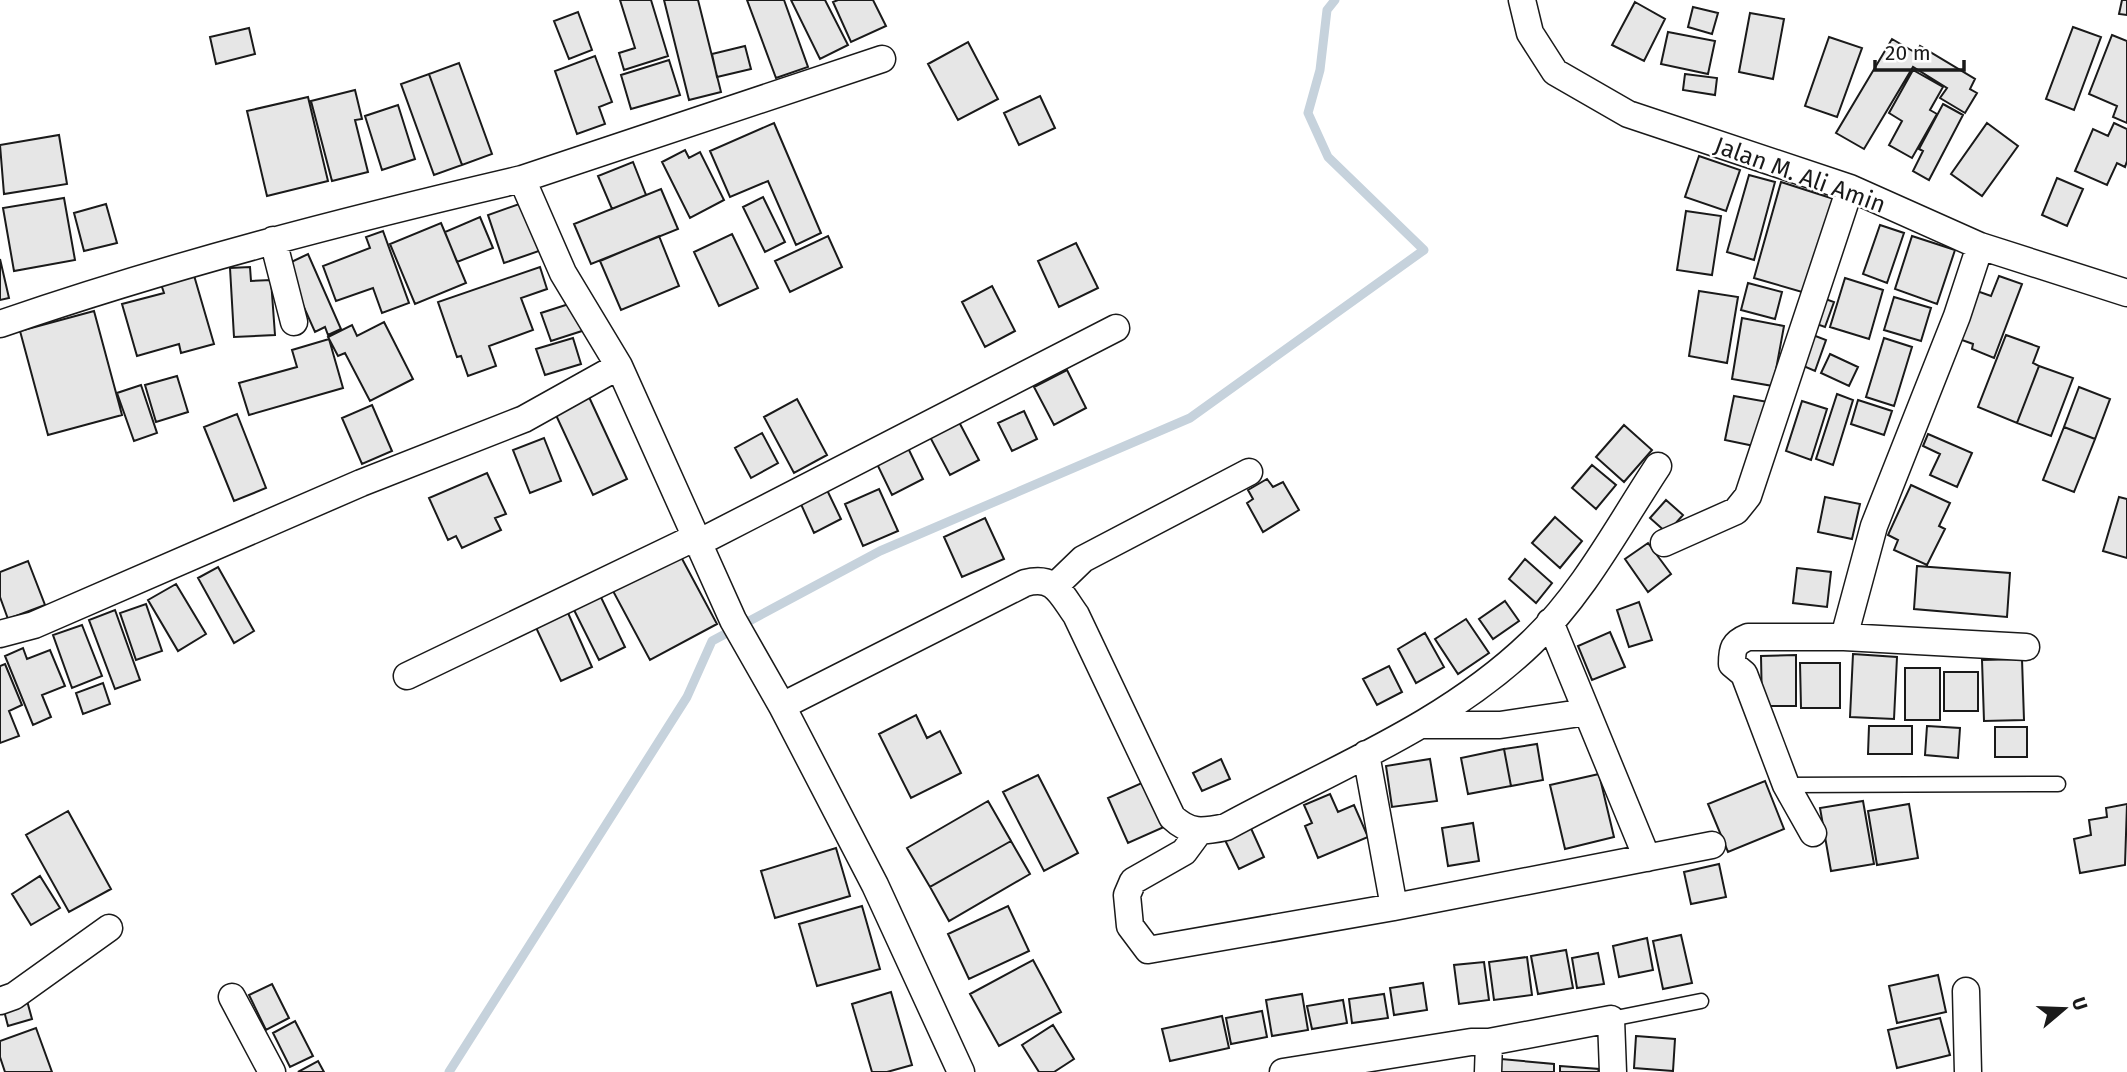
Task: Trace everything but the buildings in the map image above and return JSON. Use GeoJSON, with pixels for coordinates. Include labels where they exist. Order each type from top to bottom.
{"type":"FeatureCollection","features":[{"type":"Feature","properties":{"kind":"street","name":"Jalan M. Ali Amin"},"geometry":{"type":"LineString","coordinates":[[1522,0],[1530,33],[1543,55],[1555,72],[1584,91],[1663,128],[1850,188],[1980,246],[2127,293]]}},
{"type":"Feature","properties":{"kind":"street"},"geometry":{"type":"LineString","coordinates":[[0,324],[87,294],[274,240],[523,179],[881,59]]}},
{"type":"Feature","properties":{"kind":"street"},"geometry":{"type":"LineString","coordinates":[[523,179],[564,273],[619,366],[695,541],[738,629],[782,706],[875,885],[961,1072]]}},
{"type":"Feature","properties":{"kind":"street"},"geometry":{"type":"LineString","coordinates":[[1664,543],[1743,505],[1850,188]]}},
{"type":"Feature","properties":{"kind":"street"},"geometry":{"type":"LineString","coordinates":[[274,240],[294,322]]}},
{"type":"Feature","properties":{"kind":"street"},"geometry":{"type":"LineString","coordinates":[[1844,637],[1874,526],[1957,316],[1980,246]]}},
{"type":"Feature","properties":{"kind":"street"},"geometry":{"type":"LineString","coordinates":[[407,676],[695,541],[1116,328]]}},
{"type":"Feature","properties":{"kind":"street"},"geometry":{"type":"LineString","coordinates":[[0,634],[34,625],[361,482],[524,419],[619,366]]}},
{"type":"Feature","properties":{"kind":"street"},"geometry":{"type":"LineString","coordinates":[[782,706],[1025,583],[1040,579],[1055,586],[1076,615],[1172,817],[1184,828],[1198,833],[1226,827],[1422,724],[1462,699],[1509,663],[1550,622],[1572,595],[1658,466]]}},
{"type":"Feature","properties":{"kind":"street"},"geometry":{"type":"LineString","coordinates":[[1055,586],[1083,559],[1249,472]]}},
{"type":"Feature","properties":{"kind":"street"},"geometry":{"type":"LineString","coordinates":[[1550,622],[1647,858]]}},
{"type":"Feature","properties":{"kind":"street"},"geometry":{"type":"LineString","coordinates":[[1813,833],[1786,785],[1744,674],[1732,664],[1732,650],[1737,641],[1748,637],[1844,637],[2026,647]]}},
{"type":"Feature","properties":{"kind":"street"},"geometry":{"type":"LineString","coordinates":[[1422,724],[1500,725],[1587,712]]}},
{"type":"Feature","properties":{"kind":"street"},"geometry":{"type":"LineString","coordinates":[[1366,754],[1394,908]]}},
{"type":"Feature","properties":{"kind":"street"},"geometry":{"type":"LineString","coordinates":[[1198,833],[1184,852],[1133,881],[1127,895],[1130,926],[1148,950],[1394,908],[1712,845]]}},
{"type":"Feature","properties":{"kind":"street"},"geometry":{"type":"LineString","coordinates":[[0,1001],[14,996],[109,928]]}},
{"type":"Feature","properties":{"kind":"street"},"geometry":{"type":"LineString","coordinates":[[1966,990],[1968,1072]]}},
{"type":"Feature","properties":{"kind":"street"},"geometry":{"type":"LineString","coordinates":[[232,997],[272,1072]]}},
{"type":"Feature","properties":{"kind":"street"},"geometry":{"type":"LineString","coordinates":[[1283,1072],[1356,1067],[1471,1042],[1489,1042],[1611,1019],[1612,1072]]}},
{"type":"Feature","properties":{"kind":"street"},"geometry":{"type":"LineString","coordinates":[[1488,1072],[1489,1042]]}},
{"type":"Feature","properties":{"kind":"lane"},"geometry":{"type":"LineString","coordinates":[[1786,785],[2058,783]]}},
{"type":"Feature","properties":{"kind":"lane"},"geometry":{"type":"LineString","coordinates":[[1611,1019],[1701,1001]]}},
{"type":"Feature","properties":{"kind":"waterway"},"geometry":{"type":"LineString","coordinates":[[449,1072],[687,697],[712,641],[880,551],[1190,418],[1424,250],[1328,157],[1308,113],[1320,70],[1327,10],[1335,0]]}}]}
